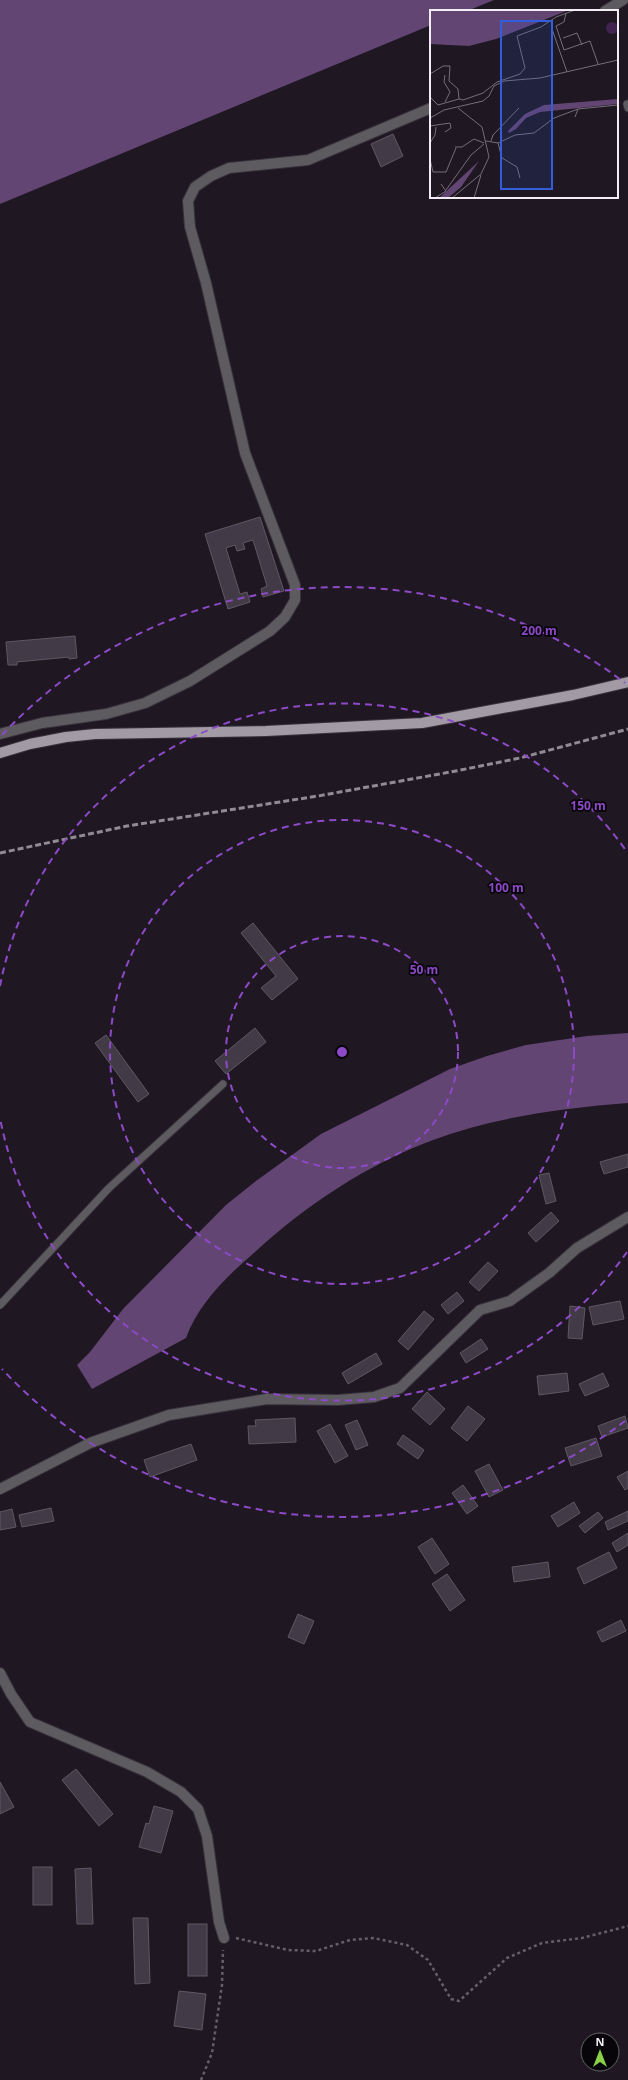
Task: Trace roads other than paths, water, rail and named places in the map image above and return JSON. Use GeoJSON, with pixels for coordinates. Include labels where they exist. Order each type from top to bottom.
{"type":"FeatureCollection","features":[{"type":"Feature","properties":{"kind":"main road"},"geometry":{"type":"LineString","coordinates":[[0,753],[30,744],[66,737],[95,734],[266,731],[422,723],[566,696],[628,682]]}},
{"type":"Feature","properties":{"kind":"street"},"geometry":{"type":"LineString","coordinates":[[607,10],[623,0]]}},
{"type":"Feature","properties":{"kind":"street"},"geometry":{"type":"LineString","coordinates":[[0,734],[42,723],[106,714],[145,703],[190,681],[250,645],[270,631],[284,617],[295,600],[295,585],[245,453],[206,283],[190,227],[188,201],[195,187],[211,176],[230,168],[308,160],[430,108]]}},
{"type":"Feature","properties":{"kind":"street"},"geometry":{"type":"LineString","coordinates":[[0,1489],[90,1443],[169,1415],[267,1399],[338,1400],[374,1397],[400,1388],[480,1310],[510,1301],[549,1273],[577,1248],[628,1217]]}},
{"type":"Feature","properties":{"kind":"street"},"geometry":{"type":"LineString","coordinates":[[0,1673],[11,1694],[30,1722],[147,1772],[181,1792],[198,1809],[207,1836],[219,1922],[224,1938]]}},
{"type":"Feature","properties":{"kind":"lane"},"geometry":{"type":"LineString","coordinates":[[0,1304],[109,1188],[223,1084]]}},
{"type":"Feature","properties":{"kind":"railway"},"geometry":{"type":"LineString","coordinates":[[0,853],[127,826],[318,796],[456,771],[520,758],[628,729]]}}]}
